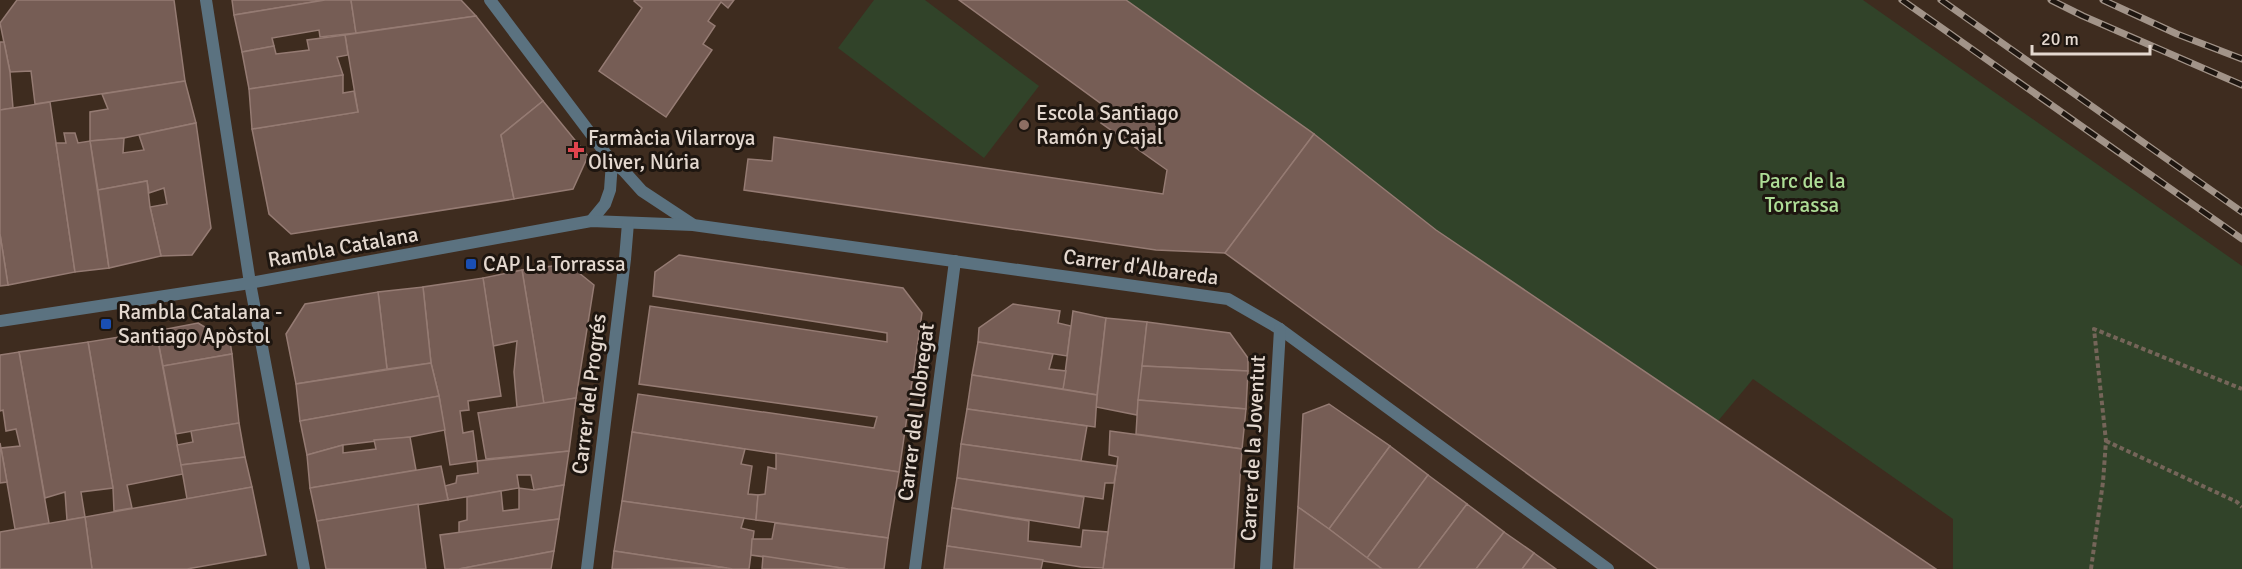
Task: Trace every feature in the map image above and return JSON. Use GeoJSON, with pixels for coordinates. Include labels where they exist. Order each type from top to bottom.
{"type":"FeatureCollection","features":[{"type":"Feature","properties":{"kind":"street"},"geometry":{"type":"LineString","coordinates":[[206,0],[250,283],[304,569]]}},
{"type":"Feature","properties":{"kind":"street"},"geometry":{"type":"LineString","coordinates":[[490,0],[612,162],[642,190],[693,225]]}},
{"type":"Feature","properties":{"kind":"street"},"geometry":{"type":"LineString","coordinates":[[591,221],[605,204],[610,190],[612,162]]}},
{"type":"Feature","properties":{"kind":"street","name":"Rambla Catalana"},"geometry":{"type":"LineString","coordinates":[[0,321],[250,283],[591,221],[693,225]]}},
{"type":"Feature","properties":{"kind":"street","name":"Carrer del Progrés"},"geometry":{"type":"LineString","coordinates":[[587,569],[626,259],[628,223]]}},
{"type":"Feature","properties":{"kind":"street","name":"Carrer d'Albareda"},"geometry":{"type":"LineString","coordinates":[[693,225],[1228,299],[1280,329],[1608,569]]}},
{"type":"Feature","properties":{"kind":"street","name":"Carrer del Llobregat"},"geometry":{"type":"LineString","coordinates":[[915,569],[955,261]]}},
{"type":"Feature","properties":{"kind":"street","name":"Carrer de la Joventut"},"geometry":{"type":"LineString","coordinates":[[1266,569],[1280,329]]}},
{"type":"Feature","properties":{"kind":"path"},"geometry":{"type":"LineString","coordinates":[[2091,569],[2106,441],[2094,329],[2242,389]]}},
{"type":"Feature","properties":{"kind":"path"},"geometry":{"type":"LineString","coordinates":[[2106,441],[2237,502],[2242,507]]}},
{"type":"Feature","properties":{"kind":"green space"},"geometry":{"type":"Polygon","coordinates":[[[874,0],[925,0],[1039,86],[984,158],[838,48],[874,0]]]}},
{"type":"Feature","properties":{"kind":"green space","name":"Parc de la Torrassa"},"geometry":{"type":"Polygon","coordinates":[[[1126,0],[1863,0],[2242,266],[2242,569],[1953,569],[1953,519],[1753,379],[1718,421],[1436,230],[1126,0]]]}},
{"type":"Feature","properties":{"kind":"building"},"geometry":{"type":"Polygon","coordinates":[[[17,0],[174,0],[185,81],[35,104],[31,71],[10,72],[0,23],[17,0]]]}},
{"type":"Feature","properties":{"kind":"building"},"geometry":{"type":"Polygon","coordinates":[[[232,0],[325,0],[234,15],[232,0]]]}},
{"type":"Feature","properties":{"kind":"building"},"geometry":{"type":"Polygon","coordinates":[[[325,0],[351,0],[356,33],[320,37],[319,30],[272,38],[274,46],[242,52],[234,15],[325,0]]]}},
{"type":"Feature","properties":{"kind":"building"},"geometry":{"type":"Polygon","coordinates":[[[351,0],[461,0],[476,16],[356,33],[351,0]]]}},
{"type":"Feature","properties":{"kind":"building"},"geometry":{"type":"Polygon","coordinates":[[[635,0],[734,0],[728,8],[721,2],[708,21],[715,26],[703,44],[712,50],[666,117],[599,71],[642,8],[635,0]]]}},
{"type":"Feature","properties":{"kind":"building"},"geometry":{"type":"Polygon","coordinates":[[[959,0],[1126,0],[1314,134],[1225,253],[1156,250],[744,190],[748,159],[772,161],[774,137],[1163,194],[1167,170],[1101,123],[1111,111],[959,0]]]}},
{"type":"Feature","properties":{"kind":"building"},"geometry":{"type":"Polygon","coordinates":[[[476,16],[543,101],[501,135],[514,199],[291,234],[269,214],[252,129],[358,112],[345,35],[476,16]]]}},
{"type":"Feature","properties":{"kind":"building"},"geometry":{"type":"Polygon","coordinates":[[[345,35],[348,55],[337,57],[343,75],[249,89],[242,52],[274,46],[276,54],[309,50],[307,40],[345,35]]]}},
{"type":"Feature","properties":{"kind":"building"},"geometry":{"type":"Polygon","coordinates":[[[0,42],[4,42],[10,72],[13,108],[0,110],[0,42]]]}},
{"type":"Feature","properties":{"kind":"building"},"geometry":{"type":"Polygon","coordinates":[[[343,75],[343,93],[354,91],[358,112],[252,129],[249,89],[343,75]]]}},
{"type":"Feature","properties":{"kind":"building"},"geometry":{"type":"Polygon","coordinates":[[[185,81],[196,123],[124,138],[90,141],[90,112],[108,109],[102,94],[185,81]]]}},
{"type":"Feature","properties":{"kind":"building"},"geometry":{"type":"Polygon","coordinates":[[[543,101],[588,156],[573,189],[514,199],[501,135],[543,101]]]}},
{"type":"Feature","properties":{"kind":"building"},"geometry":{"type":"Polygon","coordinates":[[[50,102],[75,272],[8,285],[0,234],[0,110],[50,102]]]}},
{"type":"Feature","properties":{"kind":"building"},"geometry":{"type":"Polygon","coordinates":[[[196,123],[211,228],[192,255],[161,256],[150,207],[167,204],[164,188],[149,193],[147,181],[98,190],[90,141],[124,138],[123,153],[144,150],[139,135],[196,123]]]}},
{"type":"Feature","properties":{"kind":"building"},"geometry":{"type":"Polygon","coordinates":[[[64,133],[75,133],[78,143],[90,141],[109,268],[75,272],[56,143],[66,143],[64,133]]]}},
{"type":"Feature","properties":{"kind":"building"},"geometry":{"type":"Polygon","coordinates":[[[1314,134],[1436,230],[1936,569],[1658,569],[1225,253],[1314,134]]]}},
{"type":"Feature","properties":{"kind":"building"},"geometry":{"type":"Polygon","coordinates":[[[147,181],[150,207],[161,256],[109,268],[98,190],[147,181]]]}},
{"type":"Feature","properties":{"kind":"building"},"geometry":{"type":"Polygon","coordinates":[[[0,234],[8,285],[0,286],[0,234]]]}},
{"type":"Feature","properties":{"kind":"building"},"geometry":{"type":"Polygon","coordinates":[[[679,255],[903,288],[922,313],[899,472],[632,432],[638,394],[874,428],[877,417],[639,384],[650,306],[887,342],[887,333],[653,296],[655,272],[679,255]]]}},
{"type":"Feature","properties":{"kind":"building"},"geometry":{"type":"Polygon","coordinates":[[[568,264],[594,285],[576,398],[544,404],[522,270],[568,264]]]}},
{"type":"Feature","properties":{"kind":"building"},"geometry":{"type":"Polygon","coordinates":[[[522,270],[544,404],[517,407],[514,372],[517,341],[493,346],[483,278],[522,270]]]}},
{"type":"Feature","properties":{"kind":"building"},"geometry":{"type":"Polygon","coordinates":[[[483,278],[501,396],[468,401],[469,410],[460,411],[463,433],[473,431],[477,461],[450,465],[439,396],[431,363],[423,287],[483,278]]]}},
{"type":"Feature","properties":{"kind":"building"},"geometry":{"type":"Polygon","coordinates":[[[423,287],[431,363],[387,369],[378,292],[423,287]]]}},
{"type":"Feature","properties":{"kind":"building"},"geometry":{"type":"Polygon","coordinates":[[[378,292],[387,369],[296,384],[286,334],[305,304],[378,292]]]}},
{"type":"Feature","properties":{"kind":"building"},"geometry":{"type":"Polygon","coordinates":[[[1013,304],[1060,311],[1058,323],[1071,326],[1067,356],[978,342],[979,328],[1013,304]]]}},
{"type":"Feature","properties":{"kind":"building"},"geometry":{"type":"Polygon","coordinates":[[[1073,311],[1106,318],[1097,395],[1063,389],[1073,311]]]}},
{"type":"Feature","properties":{"kind":"building"},"geometry":{"type":"Polygon","coordinates":[[[1106,318],[1147,322],[1137,415],[1096,407],[1106,318]]]}},
{"type":"Feature","properties":{"kind":"building"},"geometry":{"type":"Polygon","coordinates":[[[1147,322],[1230,333],[1248,358],[1248,371],[1142,366],[1147,322]]]}},
{"type":"Feature","properties":{"kind":"building"},"geometry":{"type":"Polygon","coordinates":[[[198,323],[230,342],[232,354],[163,366],[156,331],[198,323]]]}},
{"type":"Feature","properties":{"kind":"building"},"geometry":{"type":"Polygon","coordinates":[[[156,331],[183,474],[127,485],[132,508],[114,511],[113,488],[88,342],[156,331]]]}},
{"type":"Feature","properties":{"kind":"building"},"geometry":{"type":"Polygon","coordinates":[[[88,342],[113,488],[81,492],[85,517],[67,520],[65,492],[45,498],[19,352],[88,342]]]}},
{"type":"Feature","properties":{"kind":"building"},"geometry":{"type":"Polygon","coordinates":[[[978,342],[1053,354],[1049,369],[1066,371],[1063,389],[972,375],[978,342]]]}},
{"type":"Feature","properties":{"kind":"building"},"geometry":{"type":"Polygon","coordinates":[[[19,352],[49,523],[15,529],[1,448],[20,446],[16,429],[6,431],[3,410],[0,411],[0,355],[19,352]]]}},
{"type":"Feature","properties":{"kind":"building"},"geometry":{"type":"Polygon","coordinates":[[[232,354],[239,423],[176,434],[163,366],[232,354]]]}},
{"type":"Feature","properties":{"kind":"building"},"geometry":{"type":"Polygon","coordinates":[[[431,363],[439,396],[300,421],[296,384],[431,363]]]}},
{"type":"Feature","properties":{"kind":"building"},"geometry":{"type":"Polygon","coordinates":[[[1142,366],[1248,371],[1246,409],[1138,400],[1142,366]]]}},
{"type":"Feature","properties":{"kind":"building"},"geometry":{"type":"Polygon","coordinates":[[[972,375],[1097,395],[1095,427],[967,409],[972,375]]]}},
{"type":"Feature","properties":{"kind":"building"},"geometry":{"type":"Polygon","coordinates":[[[439,396],[445,430],[410,437],[343,445],[307,455],[300,421],[439,396]]]}},
{"type":"Feature","properties":{"kind":"building"},"geometry":{"type":"Polygon","coordinates":[[[576,398],[569,451],[486,459],[478,413],[576,398]]]}},
{"type":"Feature","properties":{"kind":"building"},"geometry":{"type":"Polygon","coordinates":[[[1138,400],[1246,409],[1242,449],[1136,434],[1138,400]]]}},
{"type":"Feature","properties":{"kind":"building"},"geometry":{"type":"Polygon","coordinates":[[[1329,404],[1390,446],[1329,529],[1298,507],[1303,414],[1329,404]]]}},
{"type":"Feature","properties":{"kind":"building"},"geometry":{"type":"Polygon","coordinates":[[[967,409],[1087,426],[1081,461],[961,444],[967,409]]]}},
{"type":"Feature","properties":{"kind":"building"},"geometry":{"type":"Polygon","coordinates":[[[239,423],[245,457],[181,465],[177,445],[193,442],[191,431],[239,423]]]}},
{"type":"Feature","properties":{"kind":"building"},"geometry":{"type":"Polygon","coordinates":[[[1110,431],[1242,449],[1234,569],[1103,569],[1118,457],[1109,455],[1110,431]]]}},
{"type":"Feature","properties":{"kind":"building"},"geometry":{"type":"Polygon","coordinates":[[[632,432],[745,449],[741,464],[752,466],[748,494],[758,495],[756,520],[622,501],[632,432]]]}},
{"type":"Feature","properties":{"kind":"building"},"geometry":{"type":"Polygon","coordinates":[[[410,437],[416,470],[310,488],[307,455],[343,445],[343,453],[376,449],[374,440],[410,437]]]}},
{"type":"Feature","properties":{"kind":"building"},"geometry":{"type":"Polygon","coordinates":[[[0,443],[7,482],[0,483],[0,443]]]}},
{"type":"Feature","properties":{"kind":"building"},"geometry":{"type":"Polygon","coordinates":[[[961,444],[1117,466],[1114,483],[1105,483],[1103,499],[957,478],[961,444]]]}},
{"type":"Feature","properties":{"kind":"building"},"geometry":{"type":"Polygon","coordinates":[[[1390,446],[1428,475],[1367,558],[1329,529],[1390,446]]]}},
{"type":"Feature","properties":{"kind":"building"},"geometry":{"type":"Polygon","coordinates":[[[569,451],[564,485],[534,490],[531,475],[517,475],[519,488],[448,500],[445,486],[456,483],[457,476],[478,473],[477,461],[569,451]]]}},
{"type":"Feature","properties":{"kind":"building"},"geometry":{"type":"Polygon","coordinates":[[[776,453],[899,472],[888,538],[756,520],[758,495],[765,494],[768,467],[776,469],[776,453]]]}},
{"type":"Feature","properties":{"kind":"building"},"geometry":{"type":"Polygon","coordinates":[[[245,457],[252,487],[187,499],[181,465],[245,457]]]}},
{"type":"Feature","properties":{"kind":"building"},"geometry":{"type":"Polygon","coordinates":[[[441,466],[448,500],[317,521],[310,488],[441,466]]]}},
{"type":"Feature","properties":{"kind":"building"},"geometry":{"type":"Polygon","coordinates":[[[1428,475],[1467,504],[1418,569],[1382,569],[1367,558],[1428,475]]]}},
{"type":"Feature","properties":{"kind":"building"},"geometry":{"type":"Polygon","coordinates":[[[957,478],[1084,497],[1079,528],[952,508],[957,478]]]}},
{"type":"Feature","properties":{"kind":"building"},"geometry":{"type":"Polygon","coordinates":[[[564,485],[559,519],[459,533],[459,522],[467,520],[467,497],[501,491],[503,511],[519,509],[519,488],[534,490],[564,485]]]}},
{"type":"Feature","properties":{"kind":"building"},"geometry":{"type":"Polygon","coordinates":[[[252,487],[266,555],[187,569],[92,569],[85,517],[252,487]]]}},
{"type":"Feature","properties":{"kind":"building"},"geometry":{"type":"Polygon","coordinates":[[[622,501],[744,518],[741,528],[754,531],[749,569],[733,569],[614,551],[622,501]]]}},
{"type":"Feature","properties":{"kind":"building"},"geometry":{"type":"Polygon","coordinates":[[[418,504],[426,569],[326,569],[317,521],[418,504]]]}},
{"type":"Feature","properties":{"kind":"building"},"geometry":{"type":"Polygon","coordinates":[[[1467,504],[1504,532],[1476,569],[1418,569],[1467,504]]]}},
{"type":"Feature","properties":{"kind":"building"},"geometry":{"type":"Polygon","coordinates":[[[1298,507],[1329,529],[1382,569],[1294,569],[1298,507]]]}},
{"type":"Feature","properties":{"kind":"building"},"geometry":{"type":"Polygon","coordinates":[[[952,508],[1029,521],[1028,541],[1081,547],[1083,530],[1108,532],[1103,568],[1081,567],[947,546],[952,508]]]}},
{"type":"Feature","properties":{"kind":"building"},"geometry":{"type":"Polygon","coordinates":[[[85,517],[92,569],[0,569],[0,532],[85,517]]]}},
{"type":"Feature","properties":{"kind":"building"},"geometry":{"type":"Polygon","coordinates":[[[559,519],[554,551],[459,569],[445,569],[440,535],[559,519]]]}},
{"type":"Feature","properties":{"kind":"building"},"geometry":{"type":"Polygon","coordinates":[[[775,523],[888,538],[884,569],[848,569],[751,555],[752,539],[772,539],[775,523]]]}},
{"type":"Feature","properties":{"kind":"building"},"geometry":{"type":"Polygon","coordinates":[[[1504,532],[1534,553],[1522,569],[1476,569],[1504,532]]]}},
{"type":"Feature","properties":{"kind":"building"},"geometry":{"type":"Polygon","coordinates":[[[947,546],[1043,560],[1041,569],[944,569],[947,546]]]}},
{"type":"Feature","properties":{"kind":"building"},"geometry":{"type":"Polygon","coordinates":[[[554,551],[551,569],[459,569],[554,551]]]}},
{"type":"Feature","properties":{"kind":"building"},"geometry":{"type":"Polygon","coordinates":[[[614,551],[727,568],[612,569],[614,551]]]}},
{"type":"Feature","properties":{"kind":"building"},"geometry":{"type":"Polygon","coordinates":[[[1534,553],[1556,569],[1522,569],[1534,553]]]}},
{"type":"Feature","properties":{"kind":"building"},"geometry":{"type":"Polygon","coordinates":[[[763,556],[848,569],[762,569],[763,556]]]}},
{"type":"Feature","properties":{"kind":"railway"},"geometry":{"type":"LineString","coordinates":[[1902,0],[2242,239]]}},
{"type":"Feature","properties":{"kind":"railway"},"geometry":{"type":"LineString","coordinates":[[1941,0],[2242,212]]}},
{"type":"Feature","properties":{"kind":"railway"},"geometry":{"type":"LineString","coordinates":[[2051,0],[2242,85]]}},
{"type":"Feature","properties":{"kind":"railway"},"geometry":{"type":"LineString","coordinates":[[2103,0],[2177,34],[2242,59]]}},
{"type":"Feature","properties":{"kind":"place","name":"Escola Santiago Ramón y Cajal"},"geometry":{"type":"Point","coordinates":[1024,125]}},
{"type":"Feature","properties":{"kind":"place","name":"Farmàcia Vilarroya Oliver, Núria"},"geometry":{"type":"Point","coordinates":[576,150]}},
{"type":"Feature","properties":{"kind":"place","name":"CAP La Torrassa"},"geometry":{"type":"Point","coordinates":[471,264]}},
{"type":"Feature","properties":{"kind":"place","name":"Rambla Catalana - Santiago Apòstol"},"geometry":{"type":"Point","coordinates":[106,324]}}]}
